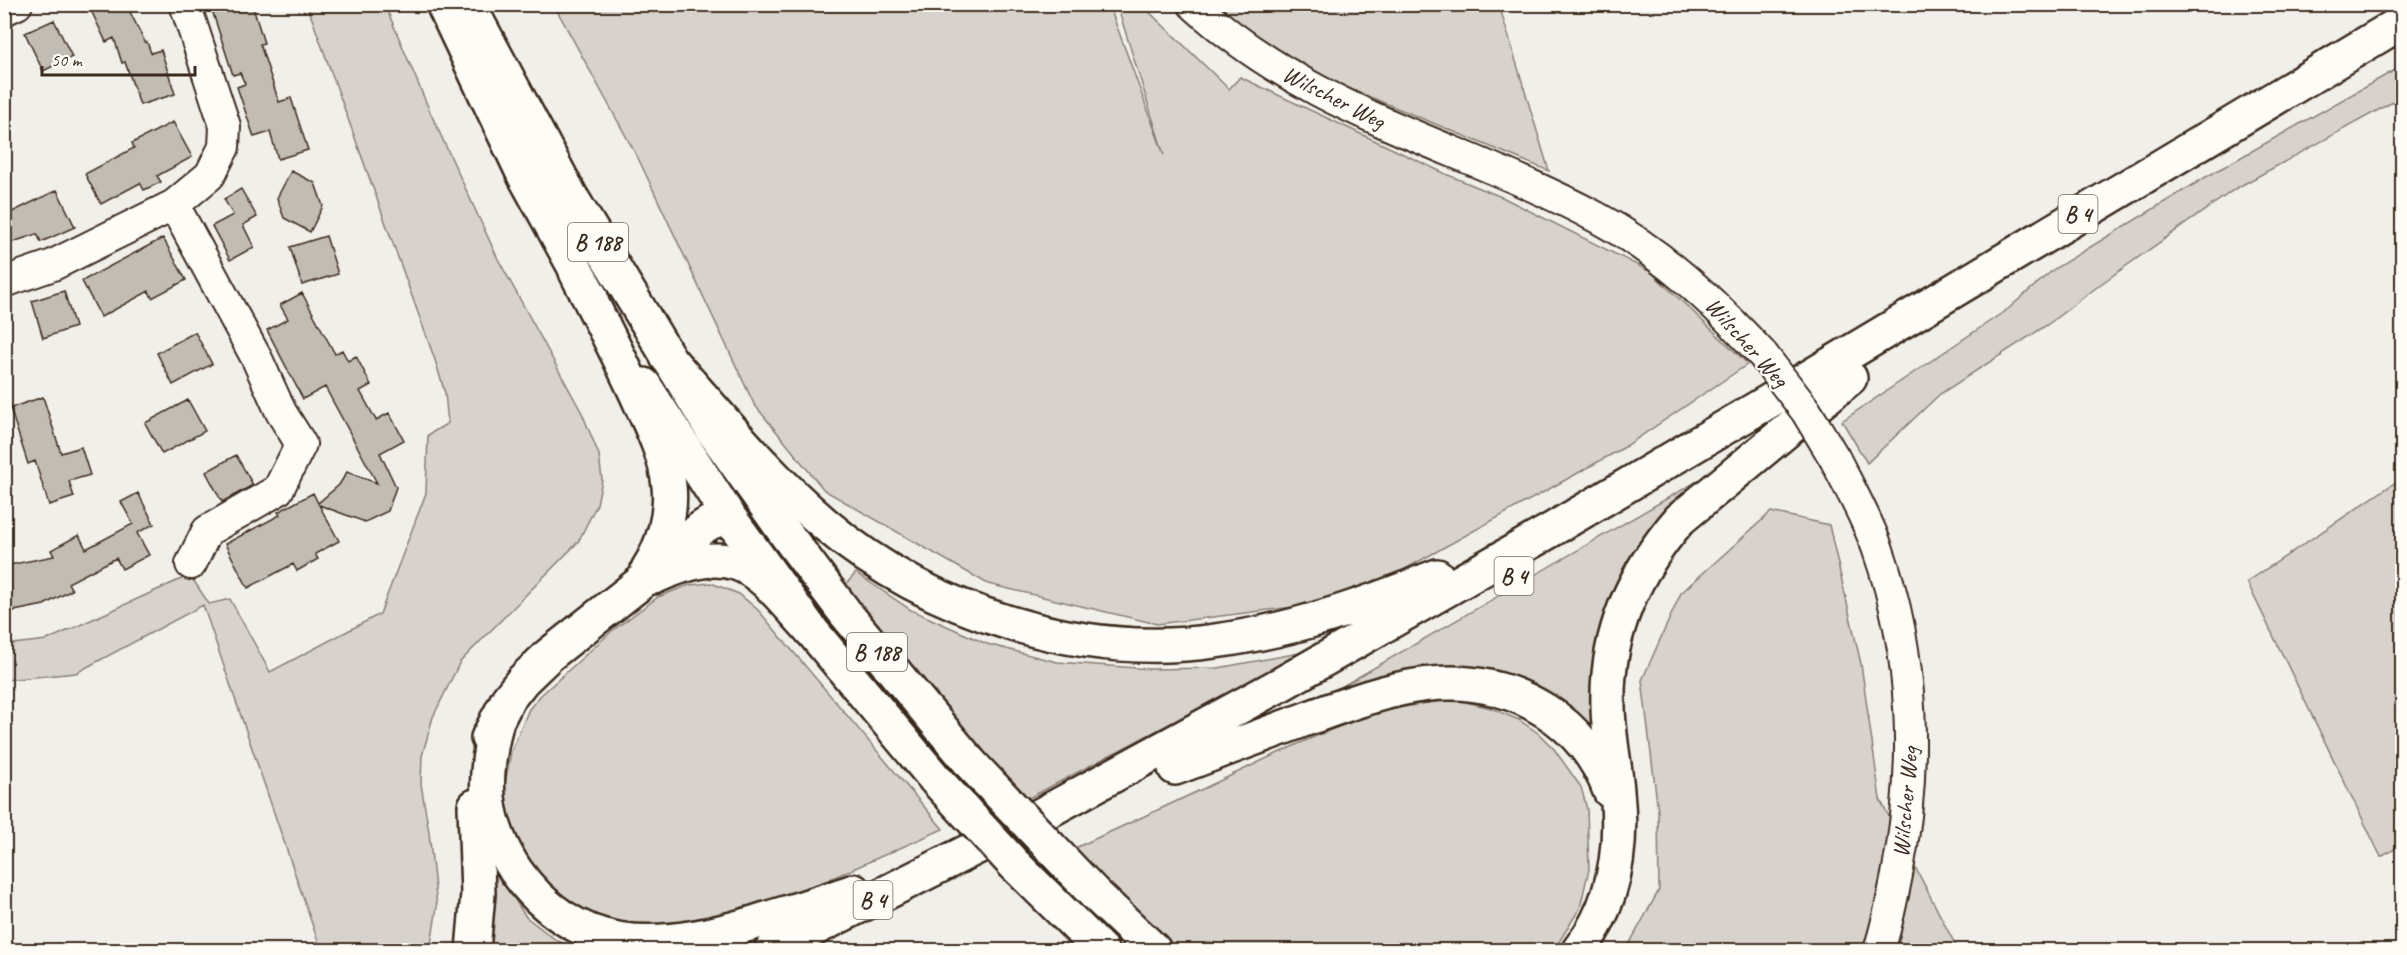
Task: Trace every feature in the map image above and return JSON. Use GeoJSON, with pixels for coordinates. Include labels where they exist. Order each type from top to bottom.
{"type":"FeatureCollection","features":[{"type":"Feature","properties":{"kind":"main road","name":"B 188"},"geometry":{"type":"LineString","coordinates":[[443,4],[486,98],[576,272],[680,443],[729,517],[811,630],[936,780],[1101,951]]}},
{"type":"Feature","properties":{"kind":"main road","name":"B 188"},"geometry":{"type":"LineString","coordinates":[[468,4],[570,195],[667,357],[713,431],[786,534],[853,623],[972,765],[1094,893],[1154,951]]}},
{"type":"Feature","properties":{"kind":"main road","name":"B 4"},"geometry":{"type":"LineString","coordinates":[[772,951],[975,849],[1283,683],[1552,529],[2403,22]]}},
{"type":"Feature","properties":{"kind":"main road","name":"B 4"},"geometry":{"type":"LineString","coordinates":[[820,951],[1000,861],[1174,768],[1564,548],[2403,48]]}},
{"type":"Feature","properties":{"kind":"main road"},"geometry":{"type":"LineString","coordinates":[[576,272],[620,357],[654,433],[665,464],[669,488],[666,524],[652,563],[639,584]]}},
{"type":"Feature","properties":{"kind":"main road"},"geometry":{"type":"LineString","coordinates":[[667,357],[776,478],[826,526],[883,566],[944,599],[1008,623],[1076,639],[1145,645],[1214,642],[1282,630],[1363,605],[1552,529]]}},
{"type":"Feature","properties":{"kind":"main road"},"geometry":{"type":"LineString","coordinates":[[1579,951],[1610,896],[1618,853],[1620,828],[1608,707],[1608,677],[1619,621],[1634,585],[1661,542],[1680,519],[1850,378]]}},
{"type":"Feature","properties":{"kind":"main road"},"geometry":{"type":"LineString","coordinates":[[473,951],[478,894],[475,808],[480,761],[497,720],[523,680],[549,655],[639,584],[700,529],[711,522],[729,517],[752,517],[770,523],[786,534]]}},
{"type":"Feature","properties":{"kind":"main road"},"geometry":{"type":"LineString","coordinates":[[639,584],[679,565],[717,559],[736,563],[760,575],[811,630]]}},
{"type":"Feature","properties":{"kind":"main road"},"geometry":{"type":"LineString","coordinates":[[1174,768],[1387,691],[1441,683],[1480,684],[1503,689],[1530,700],[1556,717],[1576,735],[1592,756],[1605,779],[1620,828]]}},
{"type":"Feature","properties":{"kind":"main road"},"geometry":{"type":"LineString","coordinates":[[497,720],[488,754],[486,780],[488,805],[494,831],[505,855],[536,900],[575,930],[600,940],[641,945],[670,944],[722,932],[816,904],[975,849]]}},
{"type":"Feature","properties":{"kind":"street"},"geometry":{"type":"LineString","coordinates":[[4,10],[17,4]]}},
{"type":"Feature","properties":{"kind":"street"},"geometry":{"type":"LineString","coordinates":[[4,282],[53,265],[174,205],[210,175],[224,147],[225,126],[186,4]]}},
{"type":"Feature","properties":{"kind":"street","name":"Wilscher Weg"},"geometry":{"type":"LineString","coordinates":[[1193,4],[1236,41],[1311,88],[1351,108],[1561,200],[1631,237],[1694,285],[1763,355],[1806,411],[1835,459],[1878,549],[1896,613],[1908,679],[1911,745],[1908,812],[1891,907],[1879,951]]}},
{"type":"Feature","properties":{"kind":"street"},"geometry":{"type":"LineString","coordinates":[[174,205],[257,359],[281,412],[301,444],[278,490],[207,531],[191,564]]}},
{"type":"Feature","properties":{"kind":"shaded area"},"geometry":{"type":"Polygon","coordinates":[[[307,5],[385,5],[431,114],[498,259],[582,413],[599,455],[602,480],[597,504],[578,542],[460,662],[433,717],[422,756],[421,784],[437,907],[430,950],[321,950],[203,605],[76,673],[5,680],[4,645],[47,640],[190,575],[209,604],[230,599],[270,672],[380,614],[426,493],[428,435],[448,423],[445,393],[307,5]]]}},
{"type":"Feature","properties":{"kind":"shaded area"},"geometry":{"type":"Polygon","coordinates":[[[554,5],[1109,5],[1164,155],[1117,5],[1142,5],[1229,89],[1240,77],[1448,175],[1504,198],[1651,272],[1748,364],[1623,448],[1396,574],[1309,605],[1157,624],[988,584],[824,490],[754,404],[639,160],[554,5]]]}},
{"type":"Feature","properties":{"kind":"shaded area"},"geometry":{"type":"Polygon","coordinates":[[[1217,5],[1499,5],[1549,171],[1312,73],[1258,40],[1217,5]]]}},
{"type":"Feature","properties":{"kind":"shaded area"},"geometry":{"type":"Polygon","coordinates":[[[2402,66],[2402,97],[2235,189],[2047,325],[1940,394],[1867,463],[1842,421],[2008,309],[2054,269],[2206,177],[2402,66]]]}},
{"type":"Feature","properties":{"kind":"shaded area"},"geometry":{"type":"Polygon","coordinates":[[[1732,461],[1649,539],[1605,744],[1522,685],[1289,717],[1732,461]]]}},
{"type":"Feature","properties":{"kind":"shaded area"},"geometry":{"type":"Polygon","coordinates":[[[2402,478],[2402,845],[2381,857],[2247,582],[2402,478]]]}},
{"type":"Feature","properties":{"kind":"shaded area"},"geometry":{"type":"Polygon","coordinates":[[[1771,512],[1829,525],[1861,664],[1880,799],[1958,950],[1626,950],[1659,890],[1658,811],[1642,680],[1681,593],[1771,512]]]}},
{"type":"Feature","properties":{"kind":"shaded area"},"geometry":{"type":"Polygon","coordinates":[[[856,573],[911,610],[987,644],[1057,662],[1150,669],[1218,668],[1305,652],[1027,799],[938,701],[844,586],[856,573]]]}},
{"type":"Feature","properties":{"kind":"shaded area"},"geometry":{"type":"Polygon","coordinates":[[[711,583],[739,594],[758,610],[943,829],[801,892],[689,929],[580,923],[508,835],[503,794],[511,752],[529,709],[541,695],[612,631],[658,597],[689,585],[711,583]]]}},
{"type":"Feature","properties":{"kind":"shaded area"},"geometry":{"type":"Polygon","coordinates":[[[1457,700],[1491,708],[1519,720],[1538,733],[1554,749],[1581,787],[1587,809],[1589,869],[1580,908],[1554,950],[1174,950],[1073,849],[1340,726],[1397,709],[1457,700]]]}},
{"type":"Feature","properties":{"kind":"shaded area"},"geometry":{"type":"Polygon","coordinates":[[[487,856],[526,917],[556,940],[578,950],[484,950],[487,856]]]}},
{"type":"Feature","properties":{"kind":"building"},"geometry":{"type":"Polygon","coordinates":[[[88,4],[126,4],[151,53],[161,50],[175,94],[140,105],[114,38],[106,42],[88,4]]]}},
{"type":"Feature","properties":{"kind":"building"},"geometry":{"type":"Polygon","coordinates":[[[210,4],[252,4],[264,43],[260,44],[279,102],[291,98],[308,150],[278,159],[270,132],[254,137],[237,87],[245,84],[240,73],[233,75],[210,4]]]}},
{"type":"Feature","properties":{"kind":"building"},"geometry":{"type":"Polygon","coordinates":[[[54,20],[72,57],[43,71],[25,33],[54,20]]]}},
{"type":"Feature","properties":{"kind":"building"},"geometry":{"type":"Polygon","coordinates":[[[173,122],[192,157],[157,176],[161,182],[144,190],[140,183],[101,204],[85,174],[134,148],[132,143],[173,122]]]}},
{"type":"Feature","properties":{"kind":"building"},"geometry":{"type":"Polygon","coordinates":[[[291,171],[315,183],[323,206],[310,232],[284,218],[277,198],[291,171]]]}},
{"type":"Feature","properties":{"kind":"building"},"geometry":{"type":"Polygon","coordinates":[[[241,189],[257,217],[243,225],[254,247],[230,260],[212,226],[233,215],[224,199],[241,189]]]}},
{"type":"Feature","properties":{"kind":"building"},"geometry":{"type":"Polygon","coordinates":[[[57,190],[75,227],[41,242],[37,234],[4,245],[4,216],[57,190]]]}},
{"type":"Feature","properties":{"kind":"building"},"geometry":{"type":"Polygon","coordinates":[[[326,236],[338,274],[302,285],[290,247],[326,236]]]}},
{"type":"Feature","properties":{"kind":"building"},"geometry":{"type":"Polygon","coordinates":[[[163,238],[186,280],[152,298],[149,291],[101,317],[82,281],[163,238]]]}},
{"type":"Feature","properties":{"kind":"building"},"geometry":{"type":"Polygon","coordinates":[[[64,291],[75,327],[43,338],[32,301],[64,291]]]}},
{"type":"Feature","properties":{"kind":"building"},"geometry":{"type":"Polygon","coordinates":[[[302,293],[335,354],[342,350],[348,361],[356,356],[371,385],[360,391],[376,420],[389,413],[404,440],[380,453],[396,487],[388,511],[365,522],[319,505],[339,541],[315,554],[318,559],[297,571],[293,564],[248,588],[225,544],[280,515],[278,512],[313,493],[318,503],[339,485],[347,472],[377,483],[325,387],[303,399],[267,330],[288,319],[280,305],[302,293]]]}},
{"type":"Feature","properties":{"kind":"building"},"geometry":{"type":"Polygon","coordinates":[[[195,332],[212,364],[173,385],[157,353],[195,332]]]}},
{"type":"Feature","properties":{"kind":"building"},"geometry":{"type":"Polygon","coordinates":[[[43,397],[61,453],[81,447],[90,475],[69,481],[74,497],[49,505],[35,461],[28,464],[10,408],[43,397]]]}},
{"type":"Feature","properties":{"kind":"building"},"geometry":{"type":"Polygon","coordinates":[[[188,400],[205,431],[162,454],[145,423],[188,400]]]}},
{"type":"Feature","properties":{"kind":"building"},"geometry":{"type":"Polygon","coordinates":[[[236,455],[253,485],[222,502],[206,472],[236,455]]]}},
{"type":"Feature","properties":{"kind":"building"},"geometry":{"type":"Polygon","coordinates":[[[138,493],[154,524],[137,533],[149,555],[122,569],[116,558],[68,583],[72,590],[44,605],[4,613],[4,566],[54,556],[51,550],[79,535],[86,549],[133,524],[121,502],[138,493]]]}}]}
